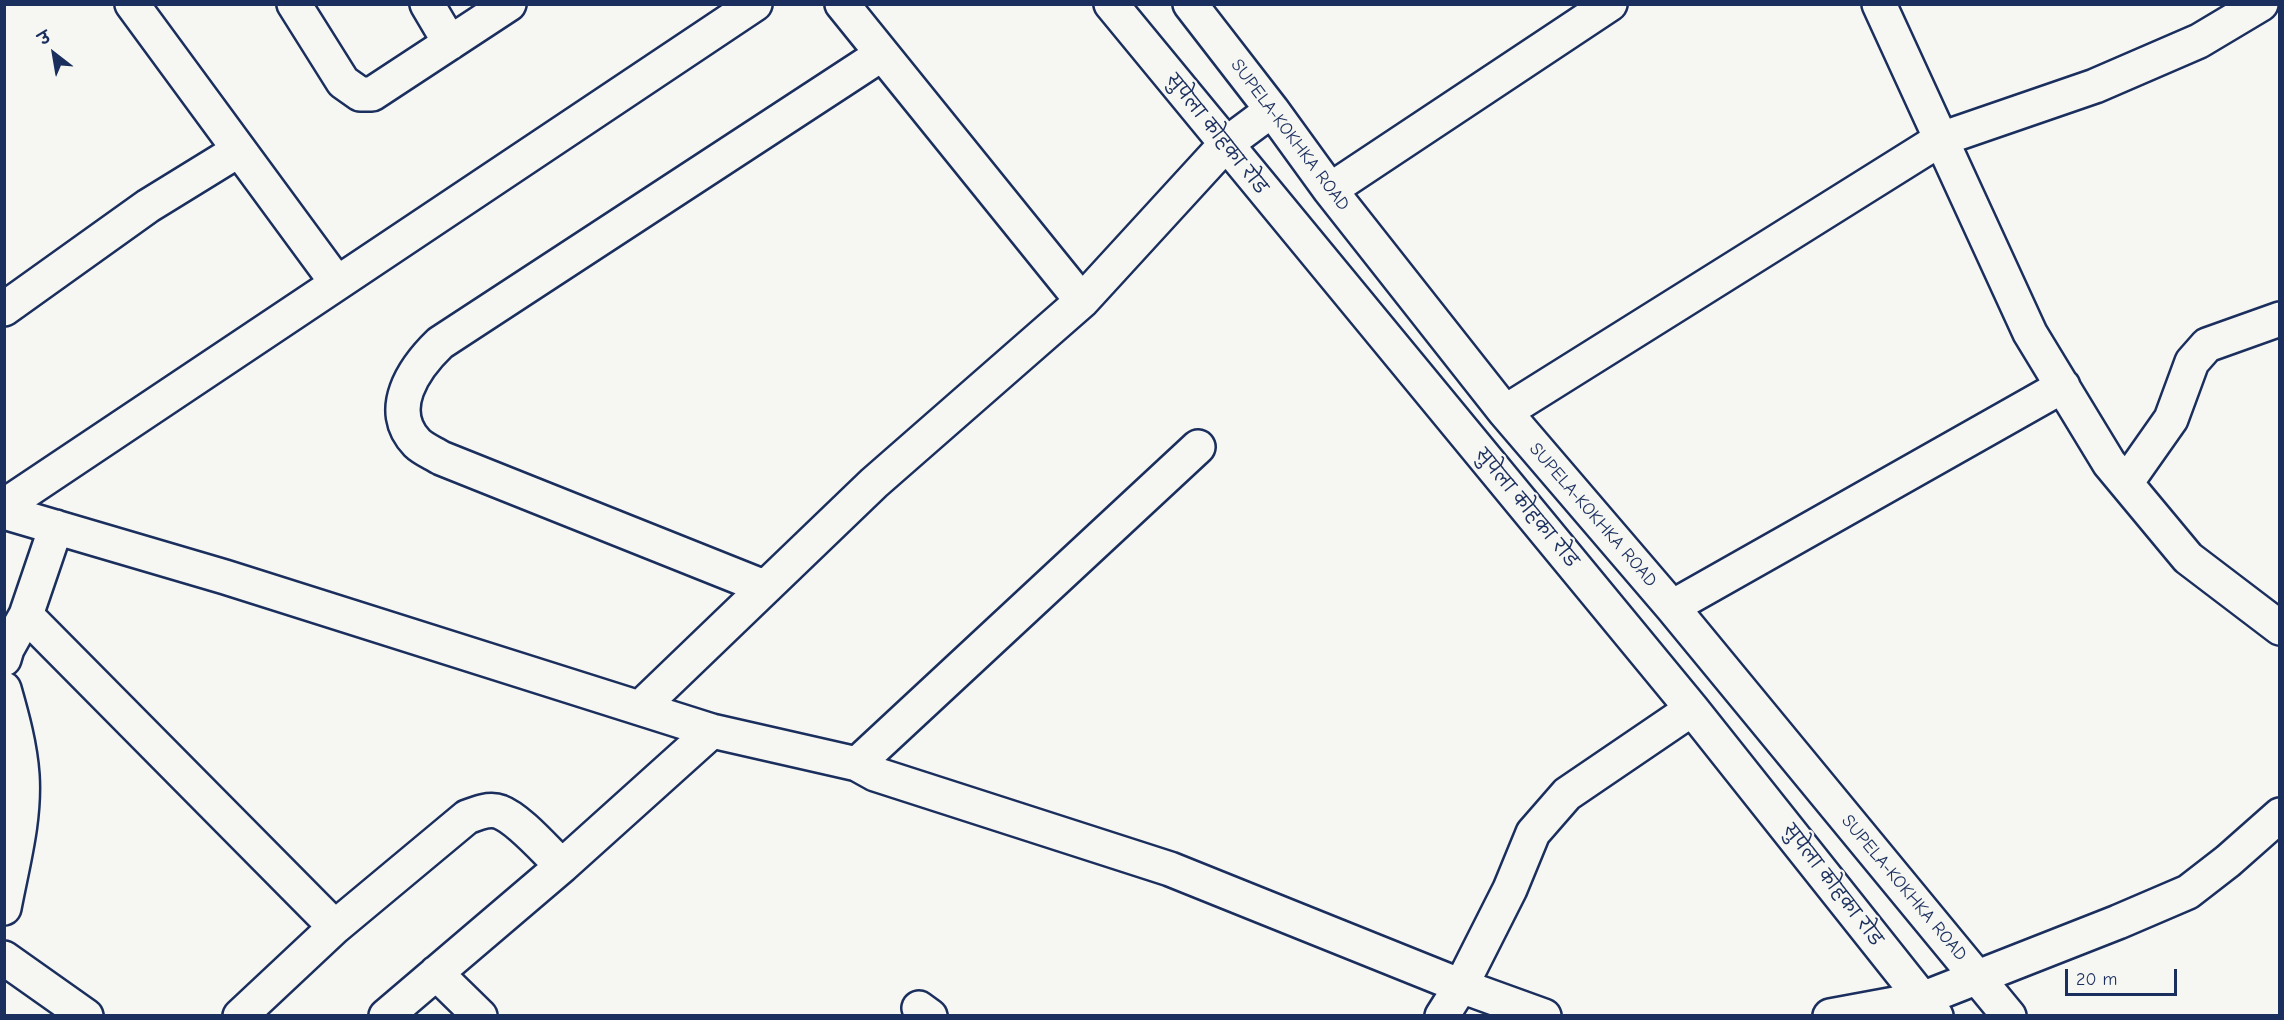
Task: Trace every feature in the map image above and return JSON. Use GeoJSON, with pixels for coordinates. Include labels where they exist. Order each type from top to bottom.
{"type":"FeatureCollection","features":[{"type":"Feature","properties":{"kind":"street"},"geometry":{"type":"LineString","coordinates":[[132,4],[337,283]]}},
{"type":"Feature","properties":{"kind":"street"},"geometry":{"type":"LineString","coordinates":[[294,4],[343,82],[360,94],[372,94],[509,4]]}},
{"type":"Feature","properties":{"kind":"street"},"geometry":{"type":"LineString","coordinates":[[427,4],[450,43]]}},
{"type":"Feature","properties":{"kind":"street"},"geometry":{"type":"LineString","coordinates":[[4,506],[755,4]]}},
{"type":"Feature","properties":{"kind":"street"},"geometry":{"type":"LineString","coordinates":[[842,4],[1082,301]]}},
{"type":"Feature","properties":{"kind":"street","name":"सुपेला कोहका रोड"},"geometry":{"type":"LineString","coordinates":[[1111,4],[1692,709],[1929,1007]]}},
{"type":"Feature","properties":{"kind":"street","name":"SUPELA-KOKHKA ROAD"},"geometry":{"type":"LineString","coordinates":[[1190,4],[1330,190],[1504,412],[1672,607],[2009,1016]]}},
{"type":"Feature","properties":{"kind":"street"},"geometry":{"type":"LineString","coordinates":[[1330,190],[1568,15],[1610,4]]}},
{"type":"Feature","properties":{"kind":"street"},"geometry":{"type":"LineString","coordinates":[[1880,4],[2030,333],[2109,463],[2188,558],[2280,628]]}},
{"type":"Feature","properties":{"kind":"street"},"geometry":{"type":"LineString","coordinates":[[1504,412],[1941,139],[2095,86],[2199,41],[2261,4]]}},
{"type":"Feature","properties":{"kind":"street"},"geometry":{"type":"LineString","coordinates":[[764,587],[441,458],[419,445],[408,431],[403,416],[404,398],[410,380],[423,360],[440,343],[882,54]]}},
{"type":"Feature","properties":{"kind":"street"},"geometry":{"type":"LineString","coordinates":[[640,708],[874,483],[1082,301],[1225,145],[1272,110]]}},
{"type":"Feature","properties":{"kind":"street"},"geometry":{"type":"LineString","coordinates":[[4,309],[148,206],[239,150]]}},
{"type":"Feature","properties":{"kind":"street"},"geometry":{"type":"LineString","coordinates":[[2126,483],[2171,419],[2192,362],[2207,345],[2280,319]]}},
{"type":"Feature","properties":{"kind":"street"},"geometry":{"type":"LineString","coordinates":[[1672,607],[2063,386]]}},
{"type":"Feature","properties":{"kind":"street"},"geometry":{"type":"LineString","coordinates":[[879,773],[1198,447]]}},
{"type":"Feature","properties":{"kind":"street"},"geometry":{"type":"LineString","coordinates":[[4,512],[225,577],[712,731],[879,773],[1170,869],[1461,986],[1544,1016]]}},
{"type":"Feature","properties":{"kind":"street"},"geometry":{"type":"LineString","coordinates":[[4,659],[26,615],[56,527]]}},
{"type":"Feature","properties":{"kind":"street"},"geometry":{"type":"LineString","coordinates":[[26,615],[335,927]]}},
{"type":"Feature","properties":{"kind":"street"},"geometry":{"type":"LineString","coordinates":[[4,689],[14,722],[22,776],[20,825],[4,908]]}},
{"type":"Feature","properties":{"kind":"street"},"geometry":{"type":"LineString","coordinates":[[1442,1016],[1461,986],[1510,889],[1533,833],[1567,794],[1692,709]]}},
{"type":"Feature","properties":{"kind":"street"},"geometry":{"type":"LineString","coordinates":[[386,1016],[562,866],[712,731]]}},
{"type":"Feature","properties":{"kind":"street"},"geometry":{"type":"LineString","coordinates":[[240,1016],[335,927],[467,817],[479,812],[500,812],[510,818],[562,866]]}},
{"type":"Feature","properties":{"kind":"street"},"geometry":{"type":"LineString","coordinates":[[1830,1016],[1929,1007],[1976,975],[2118,922],[2188,892],[2228,861],[2280,815]]}},
{"type":"Feature","properties":{"kind":"street"},"geometry":{"type":"LineString","coordinates":[[4,958],[86,1016]]}},
{"type":"Feature","properties":{"kind":"street"},"geometry":{"type":"LineString","coordinates":[[436,973],[480,1016]]}}]}
